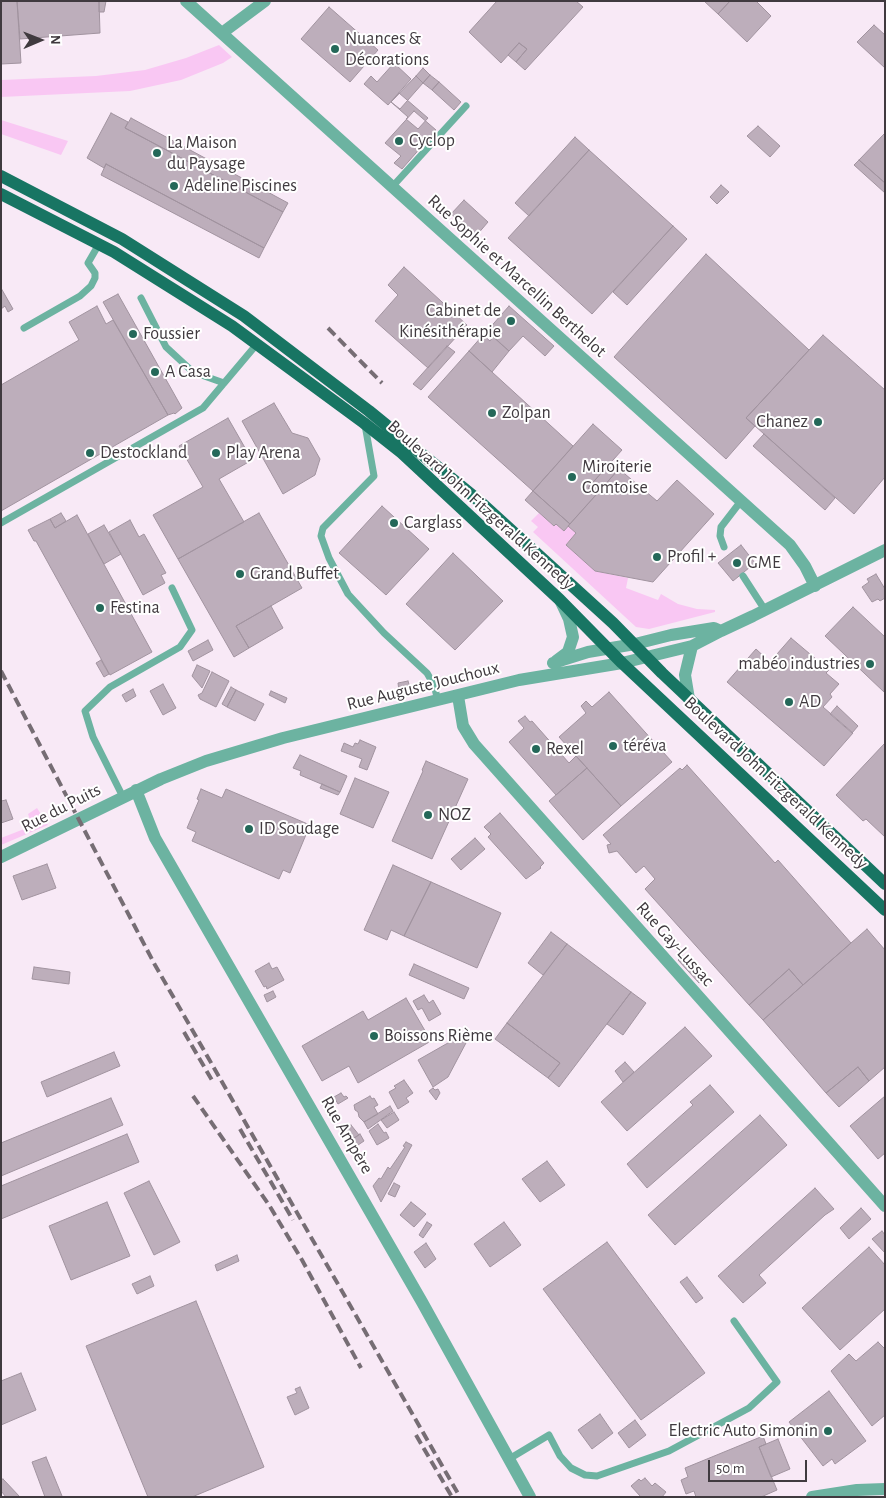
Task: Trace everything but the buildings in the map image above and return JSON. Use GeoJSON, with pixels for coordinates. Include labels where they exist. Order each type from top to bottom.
{"type":"FeatureCollection","features":[{"type":"Feature","properties":{"kind":"main road","name":"Boulevard John Fitzgerald Kennedy"},"geometry":{"type":"LineString","coordinates":[[1,176],[122,239],[244,316],[369,411],[470,494],[613,622],[689,699],[885,884]]}},
{"type":"Feature","properties":{"kind":"main road","name":"Boulevard John Fitzgerald Kennedy"},"geometry":{"type":"LineString","coordinates":[[1,194],[114,252],[232,326],[364,423],[416,465],[560,600],[622,663],[885,910]]}},
{"type":"Feature","properties":{"kind":"street","name":"Rue Sophie et Marcellin Berthelot"},"geometry":{"type":"LineString","coordinates":[[186,1],[790,545],[805,566],[815,586]]}},
{"type":"Feature","properties":{"kind":"street"},"geometry":{"type":"LineString","coordinates":[[222,33],[266,1]]}},
{"type":"Feature","properties":{"kind":"street","name":"Rue Auguste Jouchoux"},"geometry":{"type":"LineString","coordinates":[[136,790],[161,778],[206,761],[283,738],[519,680],[622,663],[692,646],[885,550]]}},
{"type":"Feature","properties":{"kind":"street"},"geometry":{"type":"LineString","coordinates":[[519,680],[553,663],[568,652],[572,631],[569,619],[560,600]]}},
{"type":"Feature","properties":{"kind":"street","name":"Rue Auguste Jouchoux"},"geometry":{"type":"LineString","coordinates":[[553,663],[588,652],[714,628],[721,630]]}},
{"type":"Feature","properties":{"kind":"street"},"geometry":{"type":"LineString","coordinates":[[689,699],[685,675],[692,646]]}},
{"type":"Feature","properties":{"kind":"street","name":"Rue Gay-Lussac"},"geometry":{"type":"LineString","coordinates":[[458,696],[463,726],[474,744],[885,1206]]}},
{"type":"Feature","properties":{"kind":"street","name":"Rue du Puits"},"geometry":{"type":"LineString","coordinates":[[1,857],[136,790]]}},
{"type":"Feature","properties":{"kind":"street","name":"Rue Ampère"},"geometry":{"type":"LineString","coordinates":[[136,790],[155,838],[422,1302],[530,1497]]}},
{"type":"Feature","properties":{"kind":"street"},"geometry":{"type":"LineString","coordinates":[[812,1497],[857,1490],[885,1489]]}},
{"type":"Feature","properties":{"kind":"lane"},"geometry":{"type":"LineString","coordinates":[[392,187],[466,106]]}},
{"type":"Feature","properties":{"kind":"lane"},"geometry":{"type":"LineString","coordinates":[[24,328],[80,296],[91,286],[95,273],[88,263],[98,244]]}},
{"type":"Feature","properties":{"kind":"lane"},"geometry":{"type":"LineString","coordinates":[[141,298],[166,347],[193,372],[224,383]]}},
{"type":"Feature","properties":{"kind":"lane"},"geometry":{"type":"LineString","coordinates":[[1,523],[203,408],[257,344]]}},
{"type":"Feature","properties":{"kind":"lane"},"geometry":{"type":"LineString","coordinates":[[364,423],[374,476],[322,528],[321,536],[329,558],[348,594],[384,633],[427,673],[434,685],[438,701]]}},
{"type":"Feature","properties":{"kind":"lane"},"geometry":{"type":"LineString","coordinates":[[724,547],[720,536],[721,527],[741,501]]}},
{"type":"Feature","properties":{"kind":"lane"},"geometry":{"type":"LineString","coordinates":[[743,576],[765,610]]}},
{"type":"Feature","properties":{"kind":"lane"},"geometry":{"type":"LineString","coordinates":[[122,797],[93,737],[85,711],[110,686],[180,647],[192,630],[172,588]]}},
{"type":"Feature","properties":{"kind":"lane"},"geometry":{"type":"LineString","coordinates":[[510,1459],[549,1435],[560,1456],[571,1468],[584,1475],[597,1476],[669,1452],[749,1408],[777,1382],[734,1320]]}},
{"type":"Feature","properties":{"kind":"shaded area"},"geometry":{"type":"Polygon","coordinates":[[[219,45],[232,57],[223,63],[181,80],[130,91],[1,97],[1,80],[96,76],[145,70],[186,58],[219,45]]]}},
{"type":"Feature","properties":{"kind":"shaded area"},"geometry":{"type":"Polygon","coordinates":[[[1,120],[68,141],[61,155],[1,134],[1,120]]]}},
{"type":"Feature","properties":{"kind":"shaded area"},"geometry":{"type":"Polygon","coordinates":[[[539,513],[554,526],[556,524],[564,531],[568,526],[576,533],[566,545],[595,571],[628,578],[626,588],[658,600],[661,594],[678,604],[697,609],[715,610],[715,612],[649,629],[636,627],[533,532],[538,527],[531,521],[539,513]]]}},
{"type":"Feature","properties":{"kind":"shaded area"},"geometry":{"type":"Polygon","coordinates":[[[37,808],[48,825],[1,845],[1,838],[32,826],[28,814],[37,808]]]}},
{"type":"Feature","properties":{"kind":"railway"},"geometry":{"type":"LineString","coordinates":[[328,328],[382,383]]}},
{"type":"Feature","properties":{"kind":"railway"},"geometry":{"type":"LineString","coordinates":[[1,671],[155,965],[460,1497]]}},
{"type":"Feature","properties":{"kind":"railway"},"geometry":{"type":"LineString","coordinates":[[184,1032],[213,1082]]}},
{"type":"Feature","properties":{"kind":"railway"},"geometry":{"type":"LineString","coordinates":[[193,1096],[269,1205],[302,1260],[361,1368]]}},
{"type":"Feature","properties":{"kind":"railway"},"geometry":{"type":"LineString","coordinates":[[240,1129],[293,1220]]}},
{"type":"Feature","properties":{"kind":"railway"},"geometry":{"type":"LineString","coordinates":[[416,1435],[452,1497]]}},
{"type":"Feature","properties":{"kind":"place","name":"Nuances & Décorations"},"geometry":{"type":"Point","coordinates":[335,49]}},
{"type":"Feature","properties":{"kind":"place","name":"Cyclop"},"geometry":{"type":"Point","coordinates":[399,141]}},
{"type":"Feature","properties":{"kind":"place","name":"La Maison du Paysage"},"geometry":{"type":"Point","coordinates":[157,153]}},
{"type":"Feature","properties":{"kind":"place","name":"Adeline Piscines"},"geometry":{"type":"Point","coordinates":[174,186]}},
{"type":"Feature","properties":{"kind":"place","name":"Cabinet de Kinésithérapie"},"geometry":{"type":"Point","coordinates":[511,321]}},
{"type":"Feature","properties":{"kind":"place","name":"Foussier"},"geometry":{"type":"Point","coordinates":[133,334]}},
{"type":"Feature","properties":{"kind":"place","name":"A Casa"},"geometry":{"type":"Point","coordinates":[155,372]}},
{"type":"Feature","properties":{"kind":"place","name":"Zolpan"},"geometry":{"type":"Point","coordinates":[492,413]}},
{"type":"Feature","properties":{"kind":"place","name":"Chanez"},"geometry":{"type":"Point","coordinates":[818,422]}},
{"type":"Feature","properties":{"kind":"place","name":"Destockland"},"geometry":{"type":"Point","coordinates":[90,453]}},
{"type":"Feature","properties":{"kind":"place","name":"Play Arena"},"geometry":{"type":"Point","coordinates":[216,453]}},
{"type":"Feature","properties":{"kind":"place","name":"Miroiterie Comtoise"},"geometry":{"type":"Point","coordinates":[572,477]}},
{"type":"Feature","properties":{"kind":"place","name":"Carglass"},"geometry":{"type":"Point","coordinates":[394,523]}},
{"type":"Feature","properties":{"kind":"place","name":"Profil +"},"geometry":{"type":"Point","coordinates":[657,557]}},
{"type":"Feature","properties":{"kind":"place","name":"GME"},"geometry":{"type":"Point","coordinates":[737,563]}},
{"type":"Feature","properties":{"kind":"place","name":"Grand Buffet"},"geometry":{"type":"Point","coordinates":[240,574]}},
{"type":"Feature","properties":{"kind":"place","name":"Festina"},"geometry":{"type":"Point","coordinates":[100,608]}},
{"type":"Feature","properties":{"kind":"place","name":"mabéo industries"},"geometry":{"type":"Point","coordinates":[870,664]}},
{"type":"Feature","properties":{"kind":"place","name":"AD"},"geometry":{"type":"Point","coordinates":[789,702]}},
{"type":"Feature","properties":{"kind":"place","name":"téréva"},"geometry":{"type":"Point","coordinates":[613,746]}},
{"type":"Feature","properties":{"kind":"place","name":"Rexel"},"geometry":{"type":"Point","coordinates":[536,749]}},
{"type":"Feature","properties":{"kind":"place","name":"NOZ"},"geometry":{"type":"Point","coordinates":[428,815]}},
{"type":"Feature","properties":{"kind":"place","name":"ID Soudage"},"geometry":{"type":"Point","coordinates":[249,829]}},
{"type":"Feature","properties":{"kind":"place","name":"Boissons Rième"},"geometry":{"type":"Point","coordinates":[374,1036]}},
{"type":"Feature","properties":{"kind":"place","name":"Electric Auto Simonin"},"geometry":{"type":"Point","coordinates":[828,1431]}}]}
